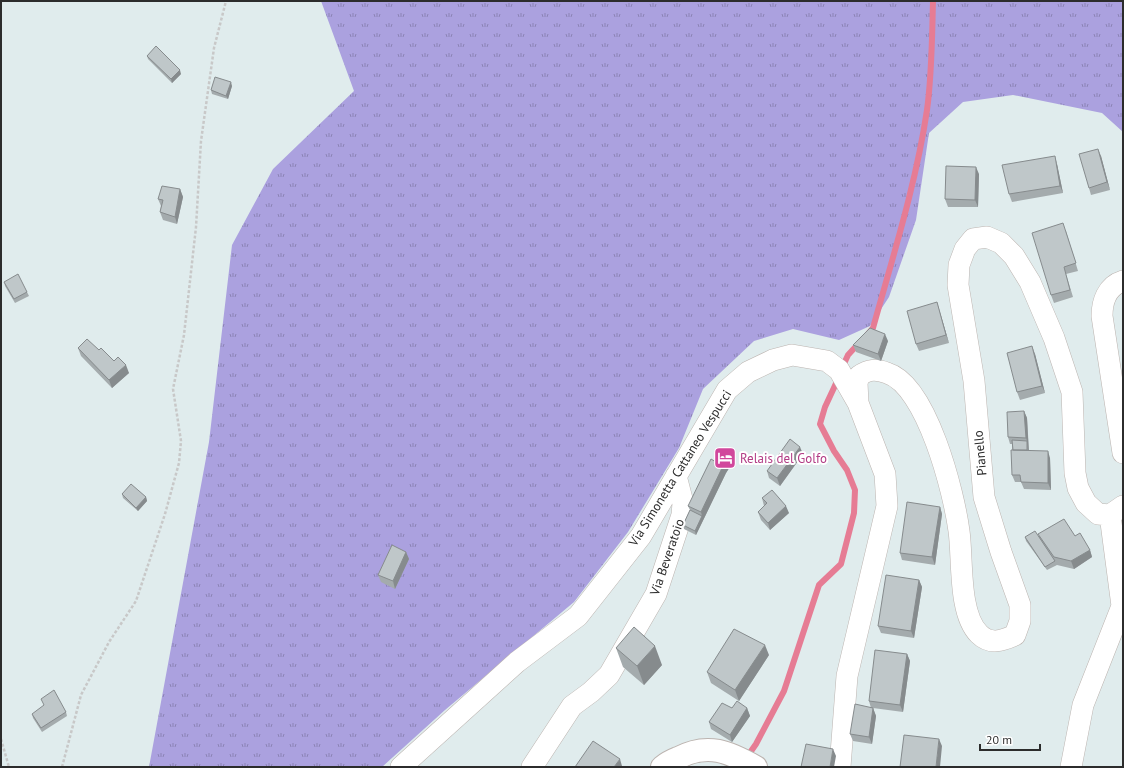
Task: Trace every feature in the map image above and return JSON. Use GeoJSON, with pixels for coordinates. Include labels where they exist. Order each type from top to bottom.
{"type":"FeatureCollection","features":[{"type":"Feature","properties":{"kind":"main road"},"geometry":{"type":"LineString","coordinates":[[662,767],[692,750],[712,749],[739,757],[754,766]]}},
{"type":"Feature","properties":{"kind":"street","name":"Pianello"},"geometry":{"type":"LineString","coordinates":[[858,403],[857,383],[859,376],[867,370],[880,370],[893,374],[905,384],[921,407],[946,468],[955,504],[965,600],[969,617],[978,633],[988,641],[1002,641],[1015,635],[1020,621],[1020,605],[1001,552],[984,497],[974,381],[958,285],[959,265],[965,249],[974,239],[987,237],[1001,243],[1014,256],[1030,282],[1054,338],[1072,392],[1075,473],[1078,488],[1086,503],[1098,514],[1117,511]]}},
{"type":"Feature","properties":{"kind":"street"},"geometry":{"type":"LineString","coordinates":[[1123,281],[1112,286],[1107,293],[1102,303],[1102,316],[1123,454]]}},
{"type":"Feature","properties":{"kind":"street","name":"Via Simonetta Cattaneo Vespucci"},"geometry":{"type":"LineString","coordinates":[[401,767],[517,662],[578,616],[641,536],[727,390],[748,372],[773,360],[792,355],[827,361],[839,370],[858,403],[885,474],[887,506],[847,676],[840,767]]}},
{"type":"Feature","properties":{"kind":"street","name":"Via Beveratoio"},"geometry":{"type":"LineString","coordinates":[[532,767],[572,706],[591,692],[609,675],[656,594],[682,515],[683,503],[676,476]]}},
{"type":"Feature","properties":{"kind":"street"},"geometry":{"type":"LineString","coordinates":[[1070,767],[1083,705],[1122,606],[1117,511]]}},
{"type":"Feature","properties":{"kind":"path"},"geometry":{"type":"LineString","coordinates":[[62,767],[81,695],[109,642],[136,601],[165,514],[179,463],[181,441],[173,389],[184,335],[196,227],[201,141],[214,48],[226,1]]}},
{"type":"Feature","properties":{"kind":"path"},"geometry":{"type":"LineString","coordinates":[[1,740],[9,767]]}},
{"type":"Feature","properties":{"kind":"green space"},"geometry":{"type":"Polygon","coordinates":[[[321,1],[1123,1],[1123,132],[1102,113],[1013,95],[963,102],[929,133],[916,220],[889,297],[870,326],[839,340],[793,329],[754,341],[703,389],[679,448],[628,532],[574,602],[445,710],[382,767],[149,767],[209,442],[232,245],[273,169],[354,91],[321,1]]]}},
{"type":"Feature","properties":{"kind":"building"},"geometry":{"type":"Polygon","coordinates":[[[156,46],[180,70],[171,79],[147,56],[156,46]]]}},
{"type":"Feature","properties":{"kind":"building"},"geometry":{"type":"Polygon","coordinates":[[[215,77],[231,82],[226,96],[211,90],[215,77]]]}},
{"type":"Feature","properties":{"kind":"building"},"geometry":{"type":"Polygon","coordinates":[[[1098,149],[1107,182],[1089,188],[1079,154],[1098,149]]]}},
{"type":"Feature","properties":{"kind":"building"},"geometry":{"type":"Polygon","coordinates":[[[1055,156],[1060,186],[1009,194],[1002,165],[1055,156]]]}},
{"type":"Feature","properties":{"kind":"building"},"geometry":{"type":"Polygon","coordinates":[[[946,166],[976,167],[975,200],[945,199],[946,166]]]}},
{"type":"Feature","properties":{"kind":"building"},"geometry":{"type":"Polygon","coordinates":[[[162,186],[180,189],[175,217],[160,212],[163,200],[158,199],[162,186]]]}},
{"type":"Feature","properties":{"kind":"building"},"geometry":{"type":"Polygon","coordinates":[[[1063,223],[1076,263],[1064,267],[1070,290],[1051,295],[1032,233],[1063,223]]]}},
{"type":"Feature","properties":{"kind":"building"},"geometry":{"type":"Polygon","coordinates":[[[18,274],[27,292],[14,299],[4,282],[18,274]]]}},
{"type":"Feature","properties":{"kind":"building"},"geometry":{"type":"Polygon","coordinates":[[[937,302],[946,335],[916,344],[907,311],[937,302]]]}},
{"type":"Feature","properties":{"kind":"building"},"geometry":{"type":"Polygon","coordinates":[[[870,328],[885,334],[878,354],[853,345],[870,328]]]}},
{"type":"Feature","properties":{"kind":"building"},"geometry":{"type":"Polygon","coordinates":[[[87,339],[99,350],[101,348],[114,361],[118,357],[126,365],[109,380],[78,348],[87,339]]]}},
{"type":"Feature","properties":{"kind":"building"},"geometry":{"type":"Polygon","coordinates":[[[1032,346],[1042,386],[1017,392],[1007,353],[1032,346]]]}},
{"type":"Feature","properties":{"kind":"building"},"geometry":{"type":"Polygon","coordinates":[[[1024,411],[1026,438],[1008,437],[1007,412],[1024,411]]]}},
{"type":"Feature","properties":{"kind":"building"},"geometry":{"type":"Polygon","coordinates":[[[790,439],[800,447],[777,478],[767,471],[790,439]]]}},
{"type":"Feature","properties":{"kind":"building"},"geometry":{"type":"Polygon","coordinates":[[[1012,440],[1027,441],[1027,450],[1013,450],[1012,440]]]}},
{"type":"Feature","properties":{"kind":"building"},"geometry":{"type":"Polygon","coordinates":[[[1011,450],[1048,451],[1048,483],[1021,482],[1020,475],[1012,475],[1011,450]]]}},
{"type":"Feature","properties":{"kind":"building"},"geometry":{"type":"Polygon","coordinates":[[[720,452],[731,458],[725,470],[723,466],[714,461],[720,452]]]}},
{"type":"Feature","properties":{"kind":"building"},"geometry":{"type":"Polygon","coordinates":[[[711,459],[723,466],[701,512],[688,506],[711,459]]]}},
{"type":"Feature","properties":{"kind":"building"},"geometry":{"type":"Polygon","coordinates":[[[131,484],[146,497],[136,508],[122,494],[131,484]]]}},
{"type":"Feature","properties":{"kind":"building"},"geometry":{"type":"Polygon","coordinates":[[[772,490],[786,506],[768,523],[758,512],[767,503],[762,498],[772,490]]]}},
{"type":"Feature","properties":{"kind":"building"},"geometry":{"type":"Polygon","coordinates":[[[907,502],[940,507],[932,557],[900,553],[907,502]]]}},
{"type":"Feature","properties":{"kind":"building"},"geometry":{"type":"Polygon","coordinates":[[[690,510],[702,516],[695,531],[683,525],[690,510]]]}},
{"type":"Feature","properties":{"kind":"building"},"geometry":{"type":"Polygon","coordinates":[[[1064,519],[1075,536],[1080,533],[1090,550],[1071,561],[1054,557],[1038,534],[1064,519]]]}},
{"type":"Feature","properties":{"kind":"building"},"geometry":{"type":"Polygon","coordinates":[[[1035,531],[1055,561],[1045,567],[1025,537],[1035,531]]]}},
{"type":"Feature","properties":{"kind":"building"},"geometry":{"type":"Polygon","coordinates":[[[392,545],[406,552],[393,581],[378,575],[392,545]]]}},
{"type":"Feature","properties":{"kind":"building"},"geometry":{"type":"Polygon","coordinates":[[[886,575],[919,580],[911,631],[878,626],[886,575]]]}},
{"type":"Feature","properties":{"kind":"building"},"geometry":{"type":"Polygon","coordinates":[[[634,627],[655,646],[637,666],[616,648],[634,627]]]}},
{"type":"Feature","properties":{"kind":"building"},"geometry":{"type":"Polygon","coordinates":[[[734,629],[765,645],[735,690],[707,672],[734,629]]]}},
{"type":"Feature","properties":{"kind":"building"},"geometry":{"type":"Polygon","coordinates":[[[875,650],[907,654],[900,705],[869,701],[875,650]]]}},
{"type":"Feature","properties":{"kind":"building"},"geometry":{"type":"Polygon","coordinates":[[[54,690],[66,712],[41,728],[32,714],[44,705],[41,699],[54,690]]]}},
{"type":"Feature","properties":{"kind":"building"},"geometry":{"type":"Polygon","coordinates":[[[737,701],[747,708],[730,735],[709,722],[722,703],[732,708],[737,701]]]}},
{"type":"Feature","properties":{"kind":"building"},"geometry":{"type":"Polygon","coordinates":[[[855,704],[873,708],[869,737],[850,734],[855,704]]]}},
{"type":"Feature","properties":{"kind":"building"},"geometry":{"type":"Polygon","coordinates":[[[904,735],[939,739],[936,767],[900,767],[904,735]]]}},
{"type":"Feature","properties":{"kind":"building"},"geometry":{"type":"Polygon","coordinates":[[[593,741],[620,759],[614,767],[575,767],[593,741]]]}},
{"type":"Feature","properties":{"kind":"building"},"geometry":{"type":"Polygon","coordinates":[[[806,744],[833,749],[830,767],[801,767],[806,744]]]}},
{"type":"Feature","properties":{"kind":"waterway"},"geometry":{"type":"LineString","coordinates":[[867,335],[873,328],[917,165],[927,110],[930,83],[933,1]]}},
{"type":"Feature","properties":{"kind":"waterway"},"geometry":{"type":"LineString","coordinates":[[842,368],[848,355],[859,343]]}},
{"type":"Feature","properties":{"kind":"waterway"},"geometry":{"type":"LineString","coordinates":[[747,757],[756,744],[784,691],[819,585],[841,564],[854,513],[855,490],[847,470],[834,451],[820,424],[825,407],[839,377]]}},
{"type":"Feature","properties":{"kind":"place","name":"Relais del Golfo"},"geometry":{"type":"Point","coordinates":[725,458]}}]}
